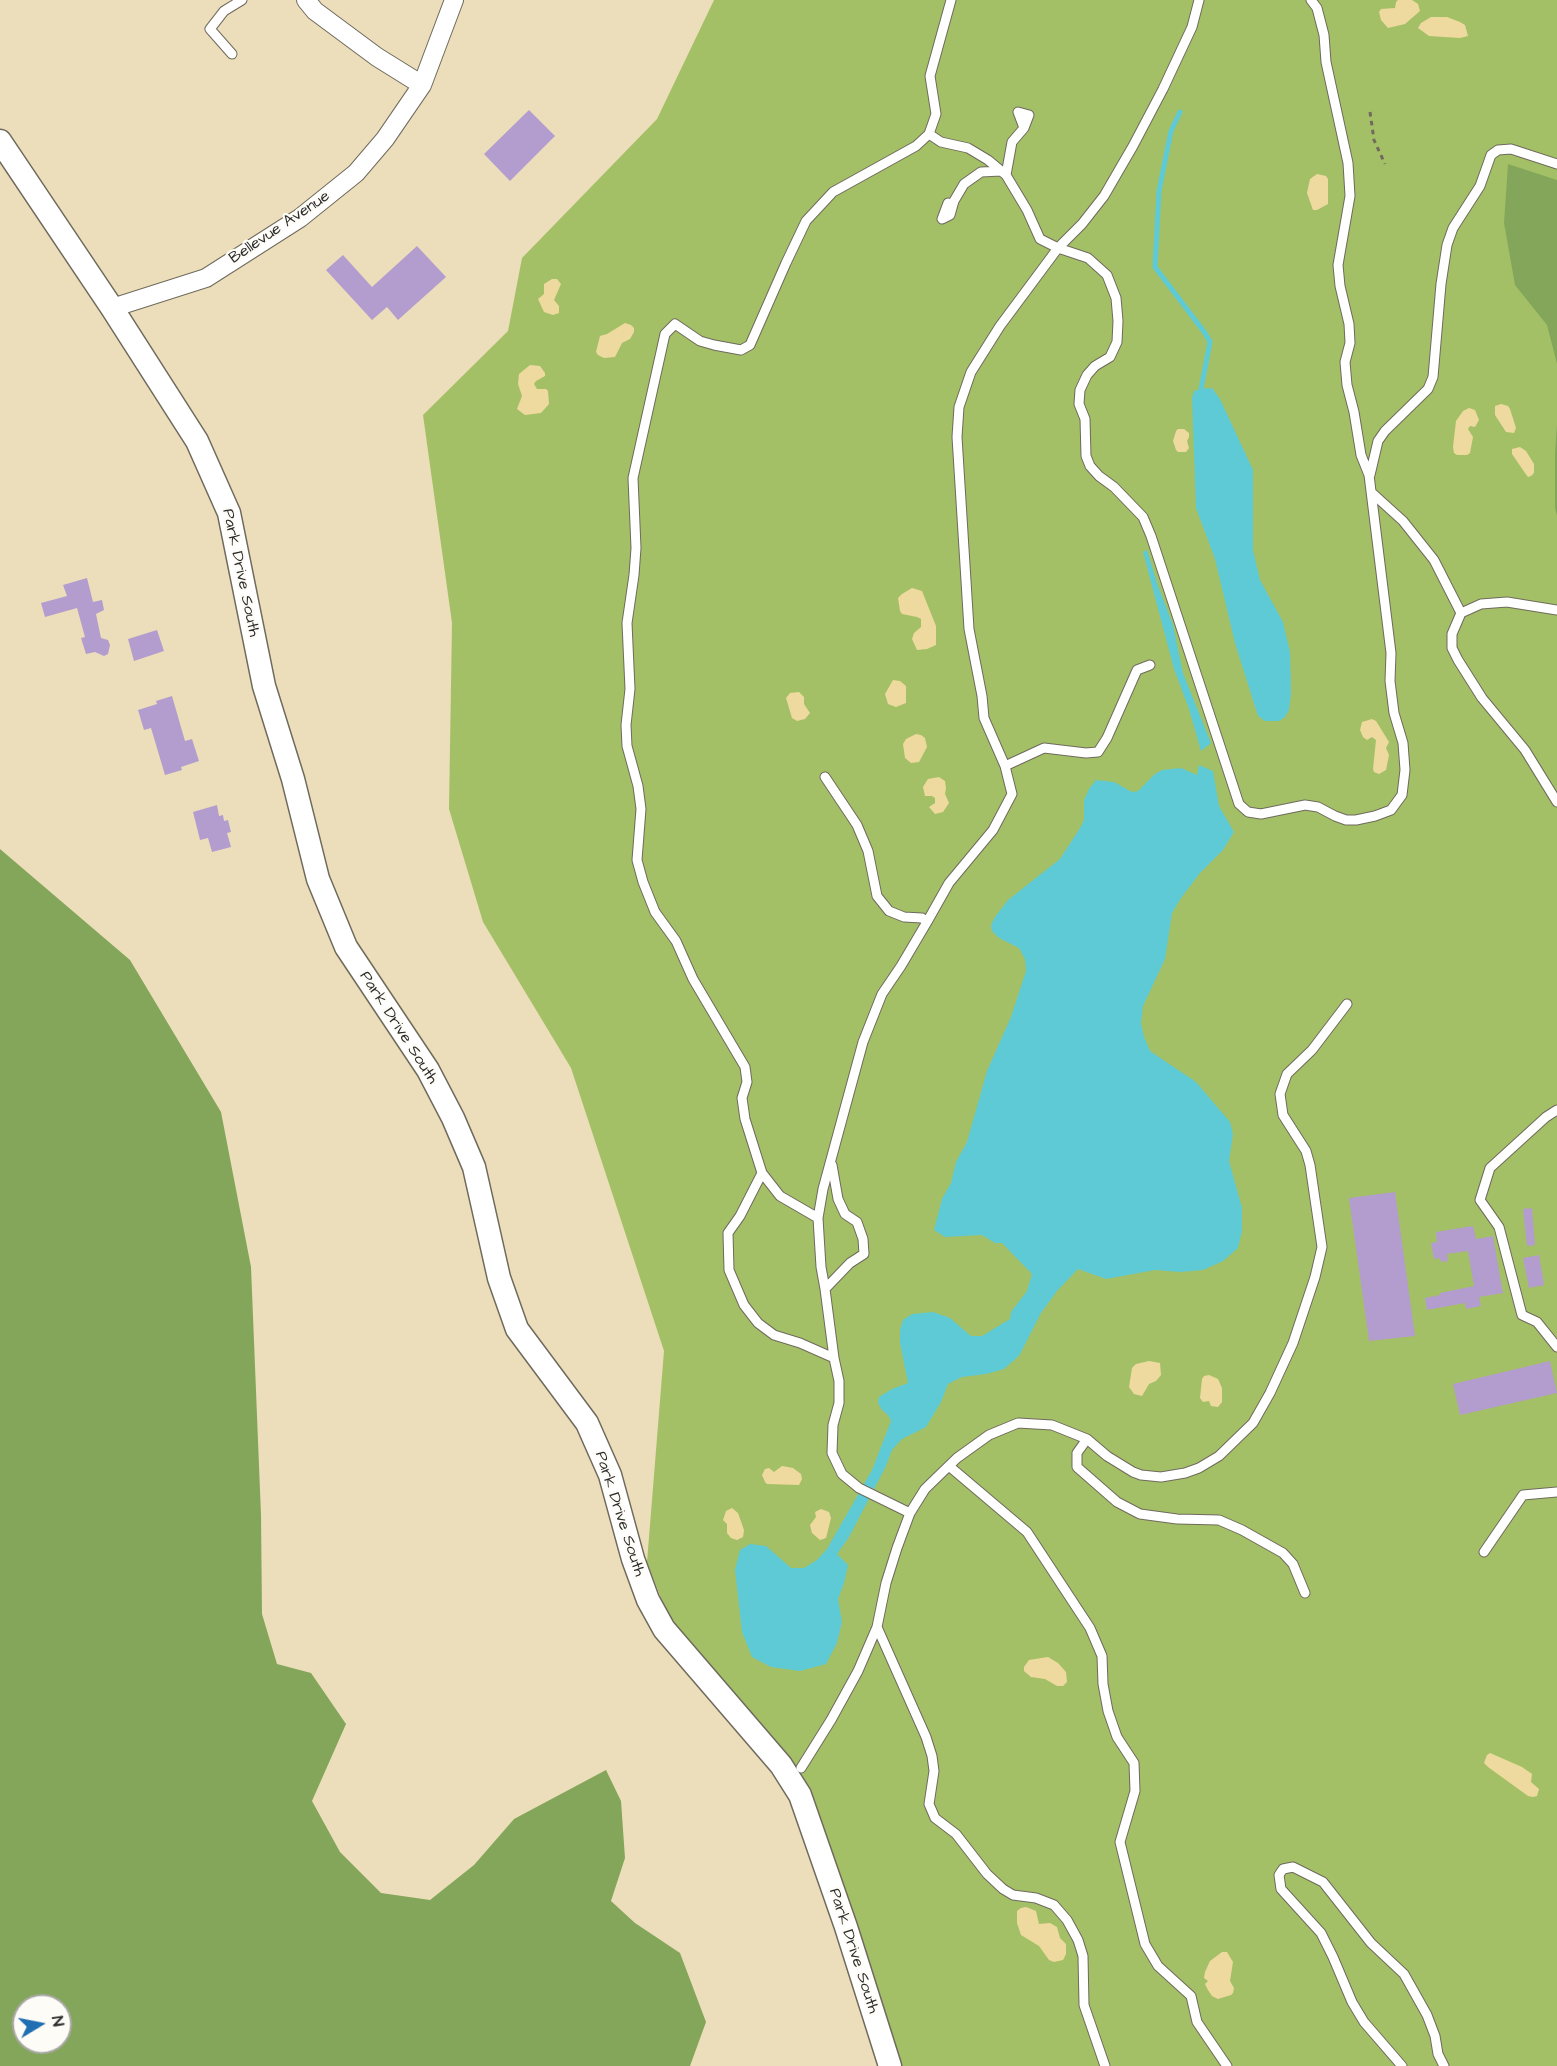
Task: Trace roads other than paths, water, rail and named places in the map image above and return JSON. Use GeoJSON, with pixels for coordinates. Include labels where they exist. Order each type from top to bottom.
{"type":"FeatureCollection","features":[{"type":"Feature","properties":{"kind":"street"},"geometry":{"type":"LineString","coordinates":[[306,0],[315,11],[377,57],[422,85]]}},
{"type":"Feature","properties":{"kind":"street","name":"Bellevue Avenue"},"geometry":{"type":"LineString","coordinates":[[112,308],[206,278],[300,218],[356,173],[385,139],[422,85],[454,0]]}},
{"type":"Feature","properties":{"kind":"street","name":"Park Drive South"},"geometry":{"type":"LineString","coordinates":[[0,141],[112,308],[197,441],[225,500],[264,686],[293,779],[318,879],[346,947],[428,1070],[453,1118],[474,1167],[499,1278],[517,1329],[587,1424],[610,1475],[633,1559],[648,1600],[664,1629],[782,1765],[800,1795],[846,1927],[890,2066]]}},
{"type":"Feature","properties":{"kind":"lane"},"geometry":{"type":"LineString","coordinates":[[232,54],[210,29],[224,12],[242,0]]}},
{"type":"Feature","properties":{"kind":"lane"},"geometry":{"type":"LineString","coordinates":[[818,1218],[780,1196],[762,1173],[745,1119],[742,1098],[747,1083],[746,1067],[693,979],[676,941],[656,912],[643,882],[637,860],[641,809],[638,786],[627,746],[630,689],[627,623],[636,548],[633,478],[665,334],[675,324],[700,341],[714,345],[741,350],[750,345],[806,221],[833,192],[916,146],[929,134],[936,114],[930,76],[951,0]]}},
{"type":"Feature","properties":{"kind":"lane"},"geometry":{"type":"LineString","coordinates":[[910,1513],[859,1488],[842,1474],[832,1454],[833,1425],[839,1403],[839,1381],[821,1267],[818,1218],[863,1042],[882,994],[949,884],[993,830],[1012,794],[1005,766],[984,718],[969,629],[957,437],[959,406],[971,372],[1000,326],[1058,248],[1082,224],[1104,196],[1163,89],[1192,27],[1199,0]]}},
{"type":"Feature","properties":{"kind":"lane"},"geometry":{"type":"LineString","coordinates":[[1311,0],[1317,8],[1324,35],[1326,62],[1348,163],[1350,196],[1338,265],[1340,286],[1349,324],[1350,343],[1345,362],[1347,385],[1361,455],[1370,475]]}},
{"type":"Feature","properties":{"kind":"lane"},"geometry":{"type":"LineString","coordinates":[[1004,173],[1012,142],[1024,128]]}},
{"type":"Feature","properties":{"kind":"lane"},"geometry":{"type":"LineString","coordinates":[[929,134],[941,142],[968,148],[988,160],[1004,173],[1027,210],[1040,239],[1088,258],[1107,275],[1116,298],[1117,342],[1110,357],[1095,366],[1087,375],[1080,390],[1079,404],[1085,419],[1086,456],[1090,466],[1099,476],[1114,487],[1143,517],[1239,804],[1248,812],[1261,814],[1305,805],[1318,807],[1346,820],[1376,816],[1391,810],[1402,795],[1405,770],[1403,743],[1394,714],[1390,681],[1391,652],[1371,492],[1370,475],[1378,441],[1385,431],[1428,390],[1432,377],[1447,245],[1453,228],[1480,186],[1491,155],[1498,150],[1511,149],[1557,164]]}},
{"type":"Feature","properties":{"kind":"lane"},"geometry":{"type":"LineString","coordinates":[[948,203],[942,219],[950,215],[954,201],[964,184],[981,172],[1004,173]]}},
{"type":"Feature","properties":{"kind":"lane"},"geometry":{"type":"LineString","coordinates":[[1371,492],[1402,521],[1434,560],[1461,614]]}},
{"type":"Feature","properties":{"kind":"lane"},"geometry":{"type":"LineString","coordinates":[[1557,610],[1507,602],[1481,604],[1461,614],[1452,634],[1452,648],[1458,660],[1482,698],[1525,750],[1557,802]]}},
{"type":"Feature","properties":{"kind":"lane"},"geometry":{"type":"LineString","coordinates":[[1005,766],[1044,748],[1086,753],[1098,752],[1107,738],[1137,670],[1150,665]]}},
{"type":"Feature","properties":{"kind":"lane"},"geometry":{"type":"LineString","coordinates":[[825,777],[857,825],[868,851],[878,896],[889,912],[927,921]]}},
{"type":"Feature","properties":{"kind":"lane"},"geometry":{"type":"LineString","coordinates":[[801,1768],[858,1671],[878,1627],[886,1583],[910,1513],[925,1489],[949,1466],[989,1435],[1018,1423],[1052,1425],[1087,1439],[1107,1456],[1133,1472],[1161,1477],[1185,1473],[1219,1456],[1253,1423],[1293,1343],[1315,1277],[1322,1247],[1310,1165],[1306,1151],[1283,1115],[1280,1094],[1287,1074],[1312,1050],[1347,1004]]}},
{"type":"Feature","properties":{"kind":"lane"},"geometry":{"type":"LineString","coordinates":[[1557,1110],[1490,1168],[1480,1200],[1499,1227],[1522,1315],[1538,1322],[1557,1347]]}},
{"type":"Feature","properties":{"kind":"lane"},"geometry":{"type":"LineString","coordinates":[[825,1289],[850,1263],[864,1254],[863,1239],[857,1222],[845,1214],[838,1199],[831,1160]]}},
{"type":"Feature","properties":{"kind":"lane"},"geometry":{"type":"LineString","coordinates":[[762,1173],[728,1233],[729,1270],[744,1305],[758,1323],[774,1335],[800,1343],[834,1358]]}},
{"type":"Feature","properties":{"kind":"lane"},"geometry":{"type":"LineString","coordinates":[[1087,1439],[1077,1453],[1077,1467],[1116,1502],[1127,1509],[1149,1516],[1219,1520],[1242,1530],[1283,1553],[1293,1564],[1305,1593]]}},
{"type":"Feature","properties":{"kind":"lane"},"geometry":{"type":"LineString","coordinates":[[949,1466],[1027,1532],[1090,1628],[1102,1656],[1103,1684],[1108,1712],[1117,1737],[1134,1763],[1135,1791],[1120,1842],[1145,1944],[1158,1966],[1191,1996],[1197,2022],[1227,2066]]}},
{"type":"Feature","properties":{"kind":"lane"},"geometry":{"type":"LineString","coordinates":[[1484,1552],[1523,1495],[1557,1492]]}},
{"type":"Feature","properties":{"kind":"lane"},"geometry":{"type":"LineString","coordinates":[[878,1627],[922,1727],[932,1756],[934,1771],[929,1804],[935,1818],[956,1834],[987,1874],[1003,1888],[1013,1895],[1036,1898],[1054,1905],[1067,1920],[1078,1940],[1083,1956],[1084,2005],[1105,2066]]}},
{"type":"Feature","properties":{"kind":"lane"},"geometry":{"type":"LineString","coordinates":[[1402,2066],[1364,2022],[1352,2002],[1321,1933],[1281,1889],[1279,1875],[1283,1869],[1293,1867],[1323,1882],[1371,1943],[1404,1974],[1427,2015],[1435,2036],[1438,2054],[1444,2066]]}},
{"type":"Feature","properties":{"kind":"water"},"geometry":{"type":"Polygon","coordinates":[[[1212,388],[1220,399],[1253,470],[1253,550],[1260,580],[1283,622],[1290,652],[1289,710],[1279,721],[1265,721],[1258,716],[1235,643],[1215,559],[1196,508],[1192,398],[1194,391],[1212,388]]]}},
{"type":"Feature","properties":{"kind":"water"},"geometry":{"type":"Polygon","coordinates":[[[1147,550],[1173,625],[1183,673],[1211,743],[1201,751],[1174,669],[1143,552],[1147,550]]]}},
{"type":"Feature","properties":{"kind":"water"},"geometry":{"type":"Polygon","coordinates":[[[1199,765],[1213,771],[1219,806],[1234,832],[1223,850],[1200,873],[1172,913],[1165,959],[1143,1006],[1141,1023],[1150,1051],[1196,1082],[1230,1122],[1233,1134],[1229,1161],[1242,1208],[1242,1231],[1238,1248],[1223,1261],[1203,1270],[1180,1272],[1155,1270],[1106,1279],[1078,1269],[1057,1291],[1041,1313],[1019,1356],[1004,1369],[962,1377],[948,1384],[941,1402],[926,1427],[902,1439],[892,1450],[849,1537],[837,1554],[848,1565],[838,1599],[842,1622],[837,1643],[826,1664],[800,1671],[771,1667],[752,1657],[742,1632],[735,1570],[740,1550],[750,1544],[766,1546],[791,1568],[804,1568],[817,1560],[827,1549],[872,1470],[891,1421],[878,1403],[879,1397],[908,1383],[900,1343],[903,1320],[912,1314],[933,1312],[950,1318],[971,1336],[982,1336],[1010,1319],[1011,1312],[1027,1291],[1032,1274],[1002,1243],[995,1243],[982,1235],[945,1237],[934,1230],[942,1199],[951,1183],[956,1162],[967,1142],[987,1071],[1011,1017],[1026,971],[1025,959],[1019,948],[999,938],[992,931],[991,925],[1008,900],[1060,859],[1084,820],[1084,800],[1096,780],[1114,782],[1132,792],[1138,791],[1162,770],[1181,768],[1197,775],[1199,765]]]}},
{"type":"Feature","properties":{"kind":"waterway"},"geometry":{"type":"LineString","coordinates":[[1180,112],[1171,131],[1159,191],[1155,267],[1210,342],[1201,389]]}}]}
